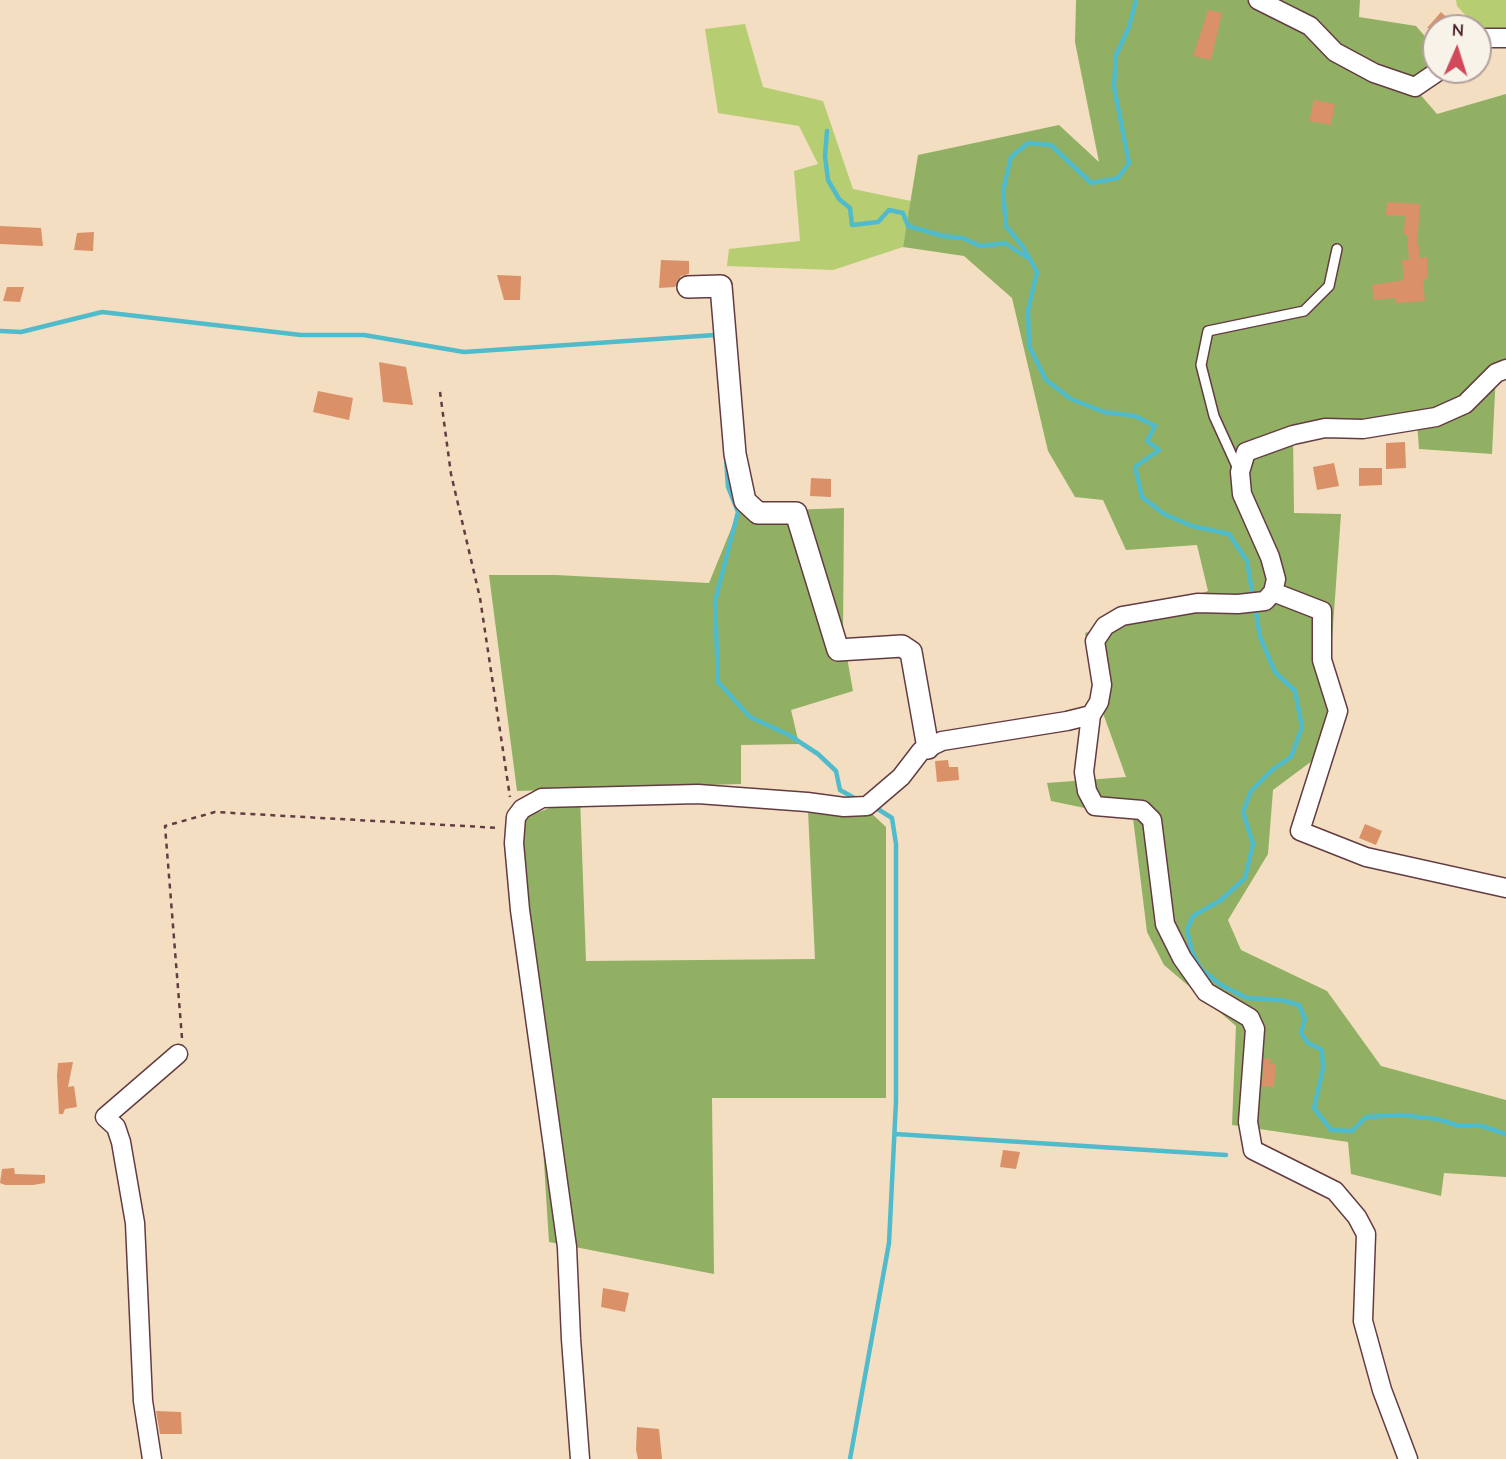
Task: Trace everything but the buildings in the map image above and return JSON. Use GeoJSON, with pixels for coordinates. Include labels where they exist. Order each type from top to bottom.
{"type":"FeatureCollection","features":[{"type":"Feature","properties":{"kind":"street"},"geometry":{"type":"LineString","coordinates":[[1258,0],[1310,26],[1335,52],[1374,73],[1415,87],[1422,82]]}},
{"type":"Feature","properties":{"kind":"street"},"geometry":{"type":"LineString","coordinates":[[688,287],[721,286],[735,454],[745,501],[758,513],[796,513],[838,650],[902,646],[911,652],[928,748]]}},
{"type":"Feature","properties":{"kind":"street"},"geometry":{"type":"LineString","coordinates":[[1408,1459],[1382,1390],[1363,1321],[1366,1234],[1357,1217],[1335,1191],[1253,1150],[1248,1122],[1255,1029],[1250,1018],[1206,992],[1182,958],[1165,924],[1152,820],[1142,810],[1095,806],[1087,791],[1084,772],[1091,715],[1099,702],[1102,685],[1095,640],[1105,626],[1122,616],[1198,603],[1238,604],[1265,601],[1273,592],[1276,579],[1270,557],[1242,494],[1240,472],[1246,452],[1293,435],[1325,428],[1363,429],[1436,417],[1465,404],[1496,373],[1506,369]]}},
{"type":"Feature","properties":{"kind":"street"},"geometry":{"type":"LineString","coordinates":[[1273,592],[1322,611],[1322,660],[1338,711],[1300,831],[1366,857],[1506,888]]}},
{"type":"Feature","properties":{"kind":"street"},"geometry":{"type":"LineString","coordinates":[[580,1459],[567,1247],[520,910],[515,823],[522,809],[542,798],[698,793],[845,807],[867,806],[901,777],[921,751],[942,741],[1091,715]]}},
{"type":"Feature","properties":{"kind":"street"},"geometry":{"type":"LineString","coordinates":[[152,1459],[143,1401],[135,1223],[121,1142],[116,1127],[105,1117],[178,1054]]}},
{"type":"Feature","properties":{"kind":"lane"},"geometry":{"type":"LineString","coordinates":[[1240,472],[1214,416],[1201,365],[1208,331],[1304,311],[1329,286],[1337,249]]}},
{"type":"Feature","properties":{"kind":"path"},"geometry":{"type":"LineString","coordinates":[[178,1054],[183,1032],[165,826],[215,812],[515,823],[480,598],[451,474],[440,392]]}},
{"type":"Feature","properties":{"kind":"green space"},"geometry":{"type":"Polygon","coordinates":[[[1076,0],[1360,0],[1359,17],[1416,26],[1422,33],[1422,84],[1426,84],[1419,93],[1437,114],[1506,94],[1506,369],[1496,373],[1492,454],[1419,449],[1417,422],[1293,435],[1294,513],[1341,514],[1324,752],[1273,790],[1268,854],[1228,920],[1241,950],[1327,991],[1381,1066],[1506,1100],[1506,1177],[1444,1173],[1441,1196],[1351,1174],[1348,1142],[1232,1125],[1236,1026],[1164,965],[1147,932],[1133,818],[1051,801],[1047,783],[1126,777],[1099,702],[1085,633],[1208,591],[1197,545],[1126,550],[1103,500],[1075,497],[1048,451],[1012,298],[964,256],[903,247],[918,155],[1059,125],[1099,162],[1075,42],[1076,0]]]}},
{"type":"Feature","properties":{"kind":"green space"},"geometry":{"type":"Polygon","coordinates":[[[1456,0],[1506,0],[1506,38],[1492,38],[1492,14],[1464,14],[1457,6],[1456,0]]]}},
{"type":"Feature","properties":{"kind":"green space"},"geometry":{"type":"Polygon","coordinates":[[[745,24],[763,87],[823,101],[853,189],[911,201],[903,247],[833,270],[727,266],[729,249],[800,241],[794,171],[818,164],[799,126],[718,113],[705,29],[745,24]]]}},
{"type":"Feature","properties":{"kind":"green space"},"geometry":{"type":"Polygon","coordinates":[[[844,508],[843,635],[853,691],[791,710],[799,744],[741,745],[741,784],[517,791],[489,575],[556,575],[709,583],[738,512],[844,508]]]}},
{"type":"Feature","properties":{"kind":"green space"},"geometry":{"type":"Polygon","coordinates":[[[580,797],[586,961],[815,959],[808,811],[870,812],[886,827],[886,1098],[712,1098],[714,1274],[549,1242],[522,818],[580,797]]]}},
{"type":"Feature","properties":{"kind":"waterway"},"geometry":{"type":"LineString","coordinates":[[1136,0],[1129,27],[1116,55],[1114,87],[1129,163],[1118,178],[1091,183],[1051,145],[1028,143],[1011,157],[1003,191],[1006,226],[1023,247],[1037,272],[1028,310],[1029,346],[1046,380],[1071,399],[1104,412],[1135,416],[1155,426],[1147,441],[1159,450],[1135,467],[1142,497],[1164,514],[1192,526],[1229,534],[1247,561],[1253,598]]}},
{"type":"Feature","properties":{"kind":"waterway"},"geometry":{"type":"LineString","coordinates":[[827,131],[825,156],[828,180],[839,199],[850,208],[852,225],[878,222],[889,210],[903,213],[908,226],[943,236],[963,238],[980,246],[1005,243],[1026,257]]}},
{"type":"Feature","properties":{"kind":"waterway"},"geometry":{"type":"LineString","coordinates":[[0,331],[21,332],[102,312],[301,335],[364,335],[464,352],[715,335],[715,338]]}},
{"type":"Feature","properties":{"kind":"waterway"},"geometry":{"type":"LineString","coordinates":[[726,458],[728,487],[738,512],[715,601],[718,682],[750,717],[789,735],[818,754],[836,771],[840,790],[858,800]]}},
{"type":"Feature","properties":{"kind":"waterway"},"geometry":{"type":"LineString","coordinates":[[1255,607],[1260,637],[1275,672],[1295,691],[1302,727],[1291,757],[1272,770],[1251,791],[1243,812],[1253,844],[1245,878],[1221,900],[1193,916],[1187,930],[1192,952],[1201,969],[1221,985],[1247,998],[1281,1000],[1299,1005],[1305,1019],[1301,1033],[1308,1043],[1322,1050],[1323,1069],[1314,1108],[1331,1130],[1352,1131],[1366,1117],[1402,1115],[1437,1119],[1456,1125],[1482,1126],[1506,1134]]}},
{"type":"Feature","properties":{"kind":"waterway"},"geometry":{"type":"LineString","coordinates":[[850,1459],[889,1243],[896,1101],[896,844],[892,818],[873,806]]}},
{"type":"Feature","properties":{"kind":"waterway"},"geometry":{"type":"LineString","coordinates":[[895,1134],[1226,1155]]}}]}
